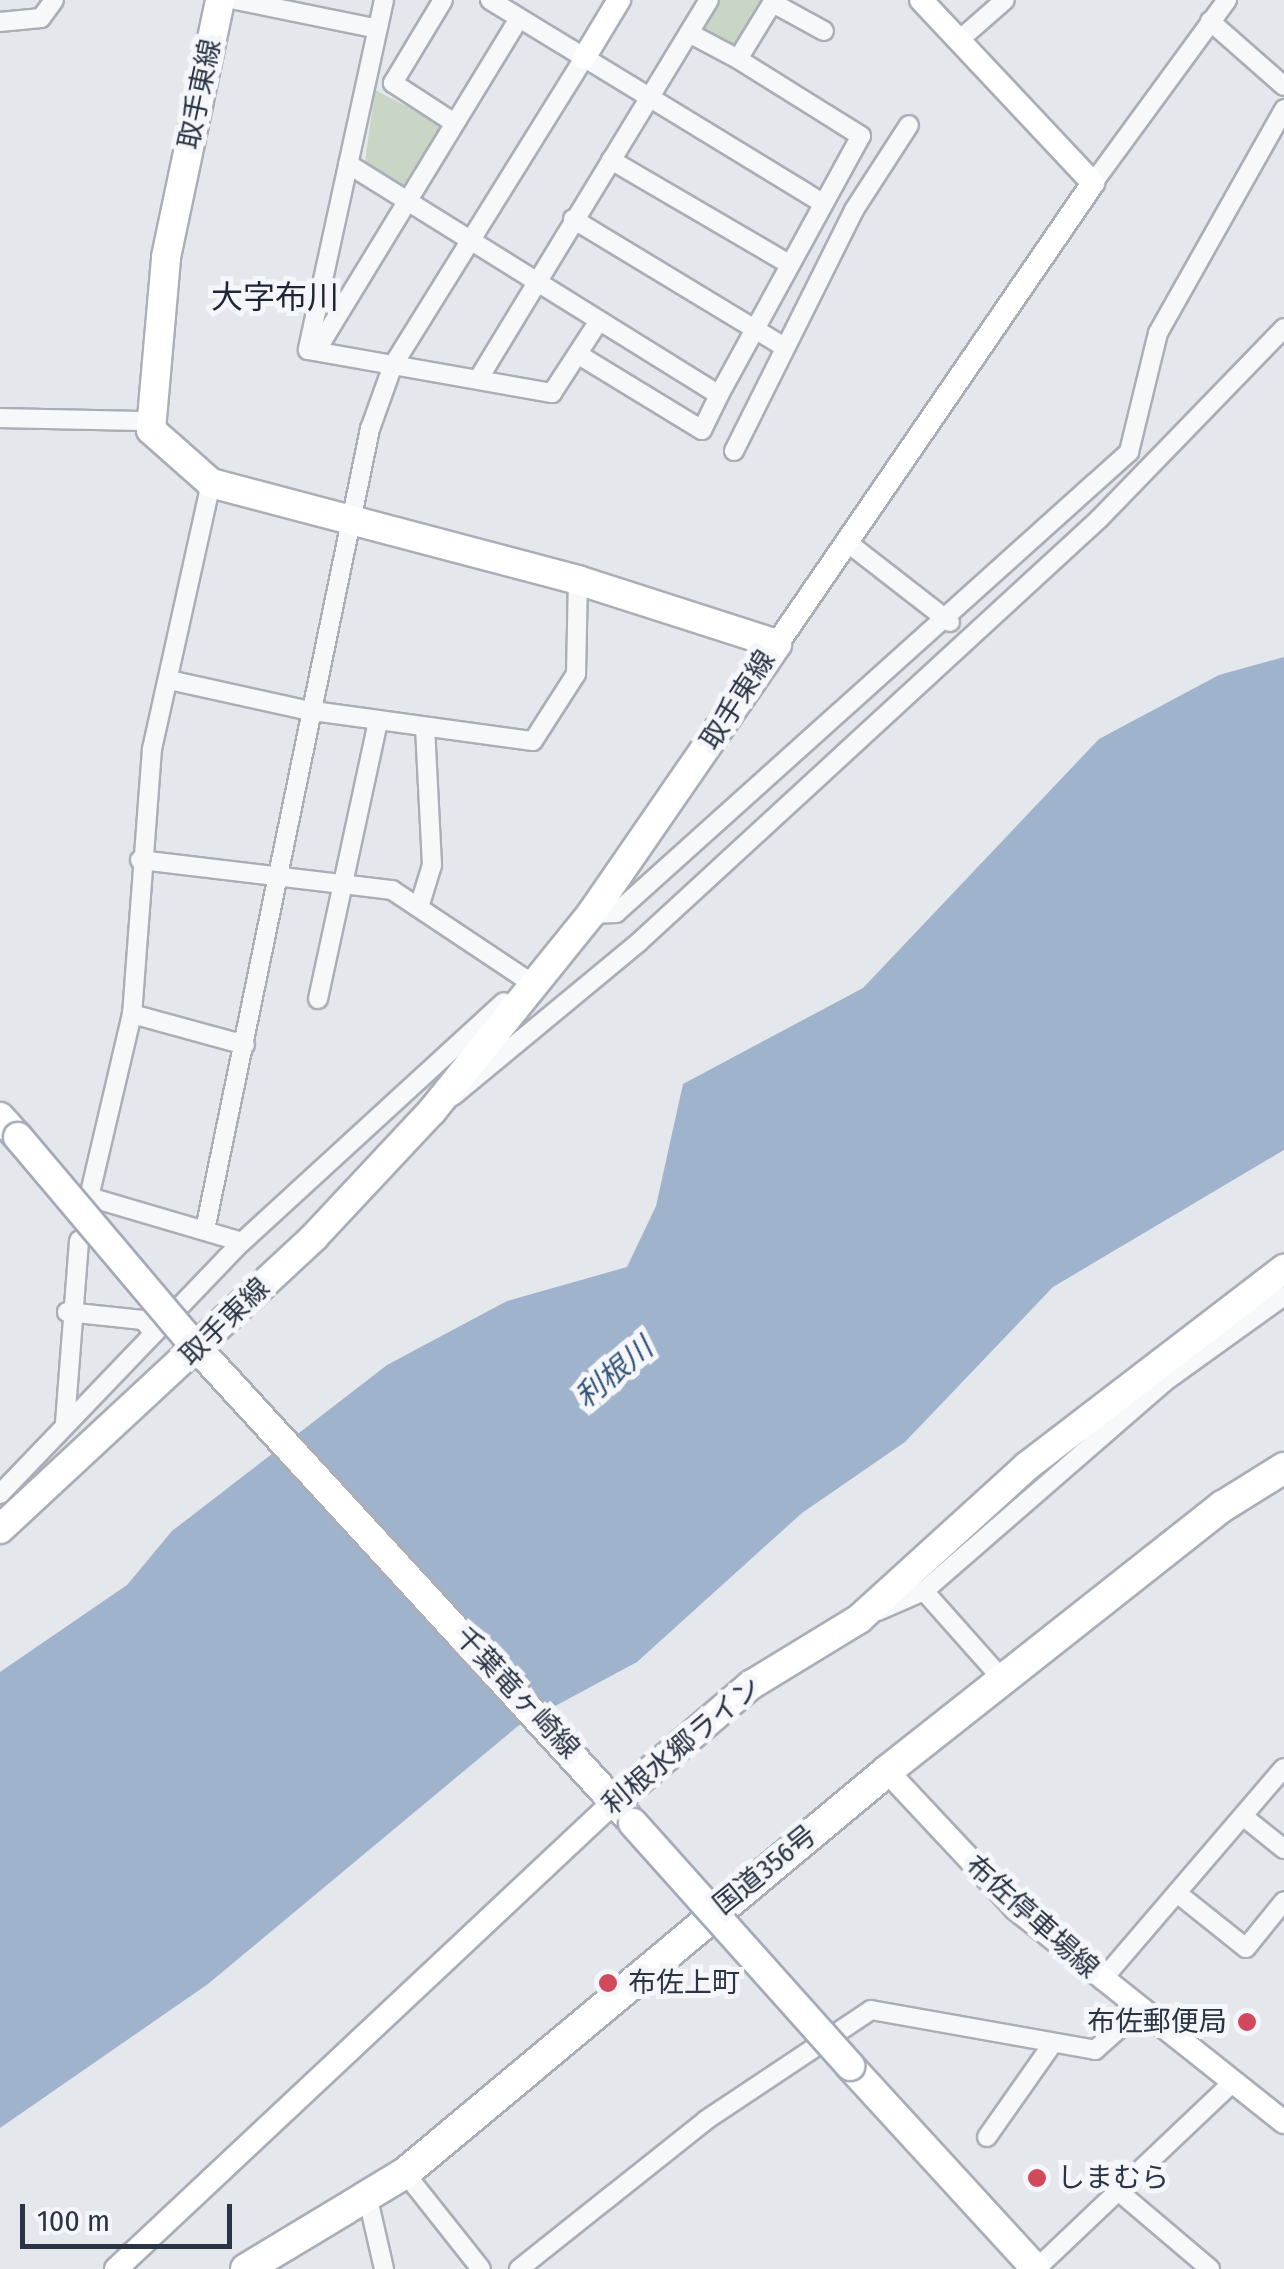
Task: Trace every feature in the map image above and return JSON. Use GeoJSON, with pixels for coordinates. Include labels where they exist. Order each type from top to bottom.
{"type":"FeatureCollection","features":[{"type":"Feature","properties":{"kind":"highway","name":"国道356号"},"geometry":{"type":"LineString","coordinates":[[246,2269],[368,2199],[404,2172],[887,1771],[1284,1468]]}},
{"type":"Feature","properties":{"kind":"main road","name":"取手東線"},"geometry":{"type":"LineString","coordinates":[[0,1529],[200,1351],[432,1111],[591,914],[778,644],[578,580],[349,516],[211,483],[145,421],[166,257],[220,0]]}},
{"type":"Feature","properties":{"kind":"main road"},"geometry":{"type":"LineString","coordinates":[[584,58],[618,0]]}},
{"type":"Feature","properties":{"kind":"main road"},"geometry":{"type":"LineString","coordinates":[[778,644],[1094,183],[920,0]]}},
{"type":"Feature","properties":{"kind":"main road","name":"千葉竜ヶ崎線"},"geometry":{"type":"LineString","coordinates":[[9,1127],[200,1351],[610,1794],[1036,2269]]}},
{"type":"Feature","properties":{"kind":"main road","name":"利根水郷ライン"},"geometry":{"type":"LineString","coordinates":[[116,2269],[610,1794],[751,1685],[860,1619],[938,1545],[1182,1340],[1284,1268]]}},
{"type":"Feature","properties":{"kind":"main road","name":"布佐停車場線"},"geometry":{"type":"LineString","coordinates":[[887,1771],[977,1872],[1102,1980],[1284,2122]]}},
{"type":"Feature","properties":{"kind":"street"},"geometry":{"type":"LineString","coordinates":[[0,22],[41,18],[54,0]]}},
{"type":"Feature","properties":{"kind":"street"},"geometry":{"type":"LineString","coordinates":[[236,0],[374,28]]}},
{"type":"Feature","properties":{"kind":"street"},"geometry":{"type":"LineString","coordinates":[[384,0],[374,28],[308,350],[552,392],[599,320]]}},
{"type":"Feature","properties":{"kind":"street"},"geometry":{"type":"LineString","coordinates":[[443,0],[393,83],[453,122]]}},
{"type":"Feature","properties":{"kind":"street"},"geometry":{"type":"LineString","coordinates":[[490,0],[820,202]]}},
{"type":"Feature","properties":{"kind":"street"},"geometry":{"type":"LineString","coordinates":[[479,378],[709,0]]}},
{"type":"Feature","properties":{"kind":"street"},"geometry":{"type":"LineString","coordinates":[[958,41],[1004,0]]}},
{"type":"Feature","properties":{"kind":"street"},"geometry":{"type":"LineString","coordinates":[[1094,183],[1228,0]]}},
{"type":"Feature","properties":{"kind":"street"},"geometry":{"type":"LineString","coordinates":[[738,58],[774,1],[824,31]]}},
{"type":"Feature","properties":{"kind":"street"},"geometry":{"type":"LineString","coordinates":[[316,351],[404,200],[519,18]]}},
{"type":"Feature","properties":{"kind":"street"},"geometry":{"type":"LineString","coordinates":[[1210,22],[1284,86]]}},
{"type":"Feature","properties":{"kind":"street"},"geometry":{"type":"LineString","coordinates":[[579,355],[702,430],[787,263],[861,136],[738,58],[689,33]]}},
{"type":"Feature","properties":{"kind":"street"},"geometry":{"type":"LineString","coordinates":[[206,1226],[246,1045],[273,876],[306,710],[349,516],[393,365],[584,58]]}},
{"type":"Feature","properties":{"kind":"street"},"geometry":{"type":"LineString","coordinates":[[591,914],[616,913],[950,622],[1129,452],[1158,334],[1284,109]]}},
{"type":"Feature","properties":{"kind":"street"},"geometry":{"type":"LineString","coordinates":[[734,451],[783,346],[909,125]]}},
{"type":"Feature","properties":{"kind":"street"},"geometry":{"type":"LineString","coordinates":[[611,160],[787,263]]}},
{"type":"Feature","properties":{"kind":"street"},"geometry":{"type":"LineString","coordinates":[[348,164],[719,395]]}},
{"type":"Feature","properties":{"kind":"street"},"geometry":{"type":"LineString","coordinates":[[573,220],[783,346]]}},
{"type":"Feature","properties":{"kind":"street"},"geometry":{"type":"LineString","coordinates":[[432,1111],[639,942],[1099,519],[1284,328]]}},
{"type":"Feature","properties":{"kind":"street"},"geometry":{"type":"LineString","coordinates":[[0,418],[145,421]]}},
{"type":"Feature","properties":{"kind":"street"},"geometry":{"type":"LineString","coordinates":[[211,483],[169,680],[140,860],[132,1014],[89,1197],[206,1226],[242,1242]]}},
{"type":"Feature","properties":{"kind":"street"},"geometry":{"type":"LineString","coordinates":[[848,543],[950,622]]}},
{"type":"Feature","properties":{"kind":"street"},"geometry":{"type":"LineString","coordinates":[[169,680],[306,710],[523,741],[542,735],[576,674],[578,580]]}},
{"type":"Feature","properties":{"kind":"street"},"geometry":{"type":"LineString","coordinates":[[318,999],[348,885],[378,721]]}},
{"type":"Feature","properties":{"kind":"street"},"geometry":{"type":"LineString","coordinates":[[420,904],[432,865],[425,728]]}},
{"type":"Feature","properties":{"kind":"street"},"geometry":{"type":"LineString","coordinates":[[0,1494],[242,1242],[533,984],[420,904],[348,885],[140,860]]}},
{"type":"Feature","properties":{"kind":"street"},"geometry":{"type":"LineString","coordinates":[[132,1014],[246,1045]]}},
{"type":"Feature","properties":{"kind":"street"},"geometry":{"type":"LineString","coordinates":[[66,1423],[67,1312],[79,1241]]}},
{"type":"Feature","properties":{"kind":"street"},"geometry":{"type":"LineString","coordinates":[[860,1619],[924,1592],[1163,1384],[1284,1296]]}},
{"type":"Feature","properties":{"kind":"street"},"geometry":{"type":"LineString","coordinates":[[67,1312],[142,1320],[154,1333]]}},
{"type":"Feature","properties":{"kind":"street"},"geometry":{"type":"LineString","coordinates":[[924,1592],[938,1545]]}},
{"type":"Feature","properties":{"kind":"street"},"geometry":{"type":"LineString","coordinates":[[924,1592],[1003,1680]]}},
{"type":"Feature","properties":{"kind":"street"},"geometry":{"type":"LineString","coordinates":[[1102,1980],[1284,1768]]}},
{"type":"Feature","properties":{"kind":"street"},"geometry":{"type":"LineString","coordinates":[[1244,1817],[1284,1850]]}},
{"type":"Feature","properties":{"kind":"street"},"geometry":{"type":"LineString","coordinates":[[1178,1893],[1246,1948],[1284,1901]]}},
{"type":"Feature","properties":{"kind":"street"},"geometry":{"type":"LineString","coordinates":[[519,2269],[706,2120],[871,2010],[1051,2046],[1108,2047],[1140,2010]]}},
{"type":"Feature","properties":{"kind":"street"},"geometry":{"type":"LineString","coordinates":[[987,2138],[1051,2046]]}},
{"type":"Feature","properties":{"kind":"street"},"geometry":{"type":"LineString","coordinates":[[1036,2269],[1233,2082]]}},
{"type":"Feature","properties":{"kind":"street"},"geometry":{"type":"LineString","coordinates":[[404,2172],[482,2269]]}},
{"type":"Feature","properties":{"kind":"street"},"geometry":{"type":"LineString","coordinates":[[1117,2190],[1210,2269]]}},
{"type":"Feature","properties":{"kind":"street"},"geometry":{"type":"LineString","coordinates":[[368,2199],[384,2269]]}},
{"type":"Feature","properties":{"kind":"green space"},"geometry":{"type":"Polygon","coordinates":[[[713,0],[770,0],[737,54],[694,31],[713,0]]]}},
{"type":"Feature","properties":{"kind":"green space"},"geometry":{"type":"Polygon","coordinates":[[[375,90],[443,125],[403,188],[365,161],[375,90]]]}},
{"type":"Feature","properties":{"kind":"water","name":"利根川"},"geometry":{"type":"Polygon","coordinates":[[[1284,657],[1284,1150],[1053,1287],[905,1442],[802,1513],[637,1662],[518,1726],[208,1984],[0,2128],[0,1672],[127,1585],[172,1531],[387,1365],[507,1301],[627,1267],[656,1206],[683,1084],[863,988],[1099,739],[1219,675],[1284,657]]]}},
{"type":"Feature","properties":{"kind":"place","name":"布佐上町"},"geometry":{"type":"Point","coordinates":[608,1983]}},
{"type":"Feature","properties":{"kind":"place","name":"布佐郵便局"},"geometry":{"type":"Point","coordinates":[1247,2022]}},
{"type":"Feature","properties":{"kind":"place","name":"しまむら"},"geometry":{"type":"Point","coordinates":[1037,2178]}},
{"type":"Feature","properties":{"kind":"district","name":"大字布川"},"geometry":{"type":"Point","coordinates":[275,297]}}]}
